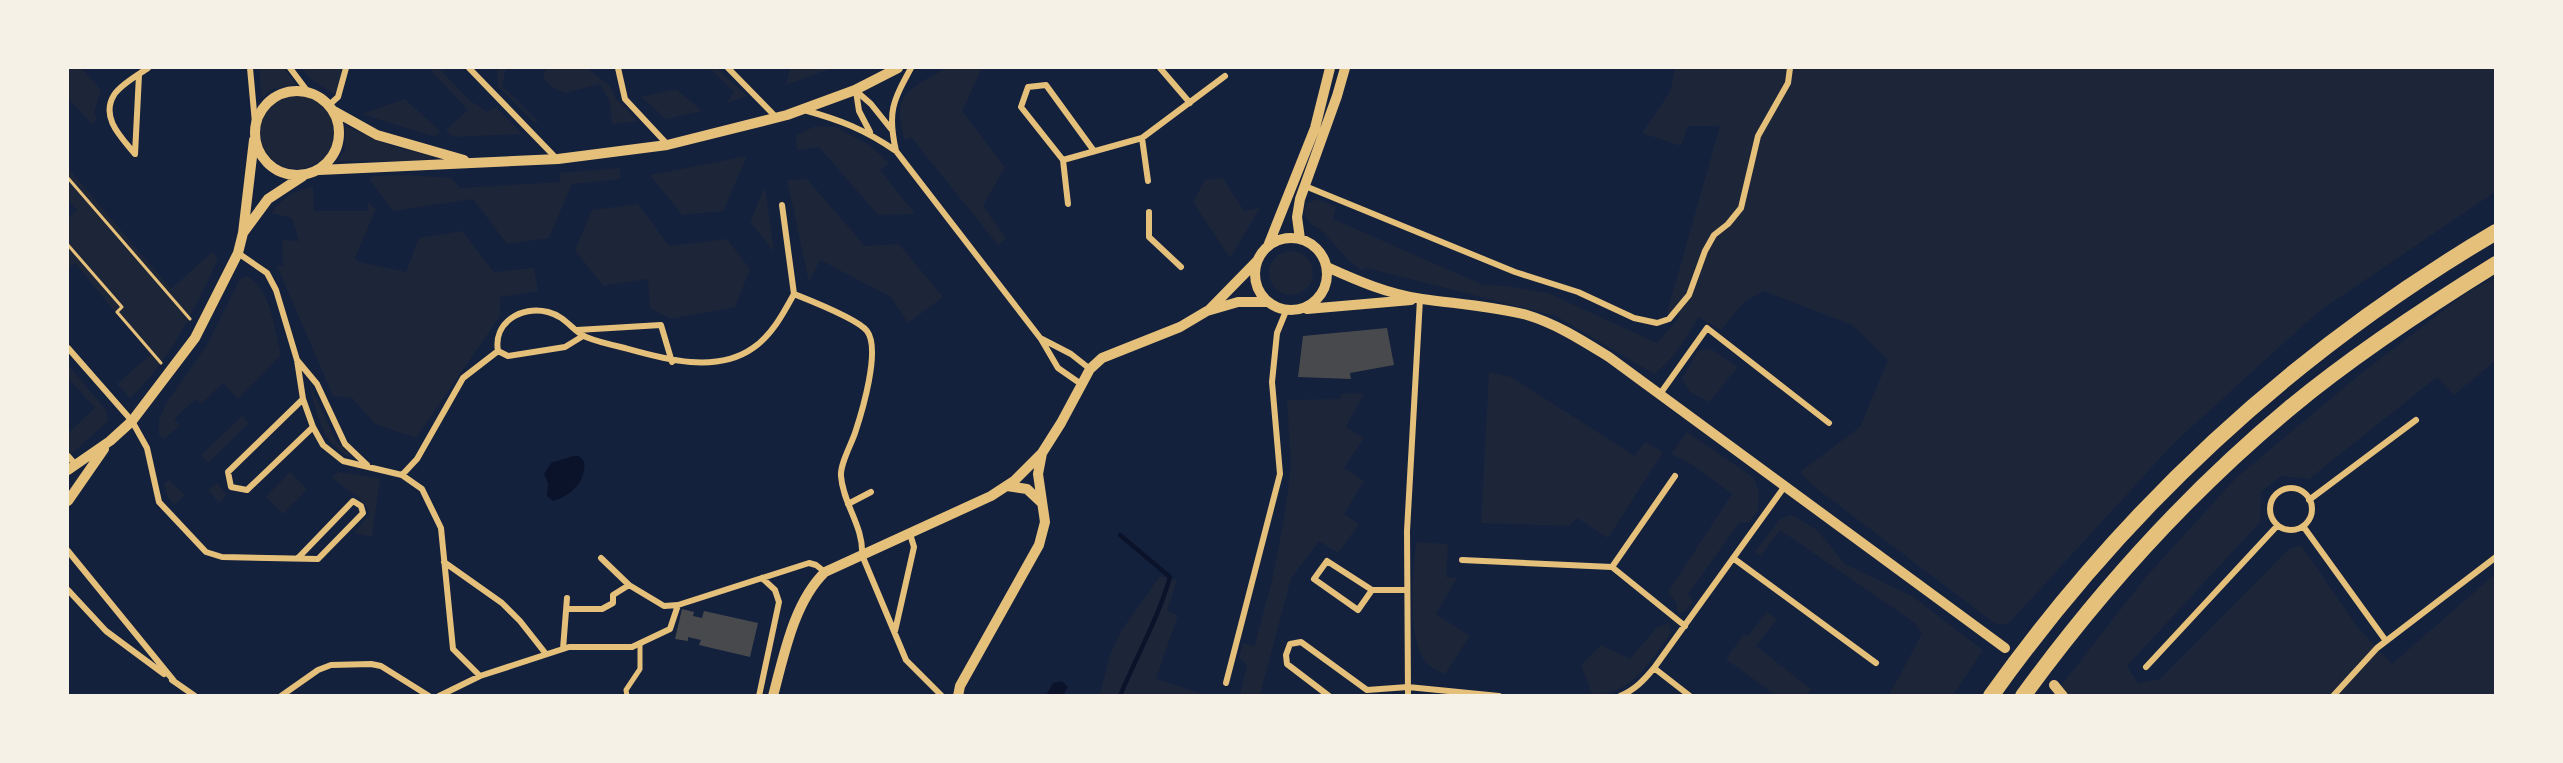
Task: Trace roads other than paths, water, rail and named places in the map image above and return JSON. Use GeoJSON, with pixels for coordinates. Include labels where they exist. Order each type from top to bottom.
{"type":"FeatureCollection","features":[{"type":"Feature","properties":{"kind":"highway"},"geometry":{"type":"LineString","coordinates":[[1991,696],[2050,616],[2095,561],[2174,477],[2220,433],[2359,322],[2440,265],[2496,232]]}},
{"type":"Feature","properties":{"kind":"highway"},"geometry":{"type":"LineString","coordinates":[[2024,696],[2057,651],[2136,557],[2194,495],[2255,438],[2337,371],[2394,330],[2496,264]]}},
{"type":"Feature","properties":{"kind":"street"},"geometry":{"type":"LineString","coordinates":[[139,75],[135,154],[115,130],[109,111],[114,94],[148,68]]}},
{"type":"Feature","properties":{"kind":"street"},"geometry":{"type":"LineString","coordinates":[[68,501],[110,441],[132,421],[195,338],[238,253],[243,233],[254,140],[255,123],[250,68]]}},
{"type":"Feature","properties":{"kind":"street"},"geometry":{"type":"LineString","coordinates":[[290,68],[308,92]]}},
{"type":"Feature","properties":{"kind":"street"},"geometry":{"type":"LineString","coordinates":[[331,108],[338,97],[346,68]]}},
{"type":"Feature","properties":{"kind":"street"},"geometry":{"type":"LineString","coordinates":[[469,68],[558,159]]}},
{"type":"Feature","properties":{"kind":"street"},"geometry":{"type":"LineString","coordinates":[[618,68],[625,99],[667,145]]}},
{"type":"Feature","properties":{"kind":"street"},"geometry":{"type":"LineString","coordinates":[[729,68],[736,70],[777,118]]}},
{"type":"Feature","properties":{"kind":"street"},"geometry":{"type":"LineString","coordinates":[[243,233],[268,199],[303,176],[319,170],[558,159],[667,145],[777,118],[855,90],[898,68]]}},
{"type":"Feature","properties":{"kind":"street"},"geometry":{"type":"LineString","coordinates":[[896,151],[891,130],[893,102],[911,68]]}},
{"type":"Feature","properties":{"kind":"street"},"geometry":{"type":"LineString","coordinates":[[1160,68],[1190,103]]}},
{"type":"Feature","properties":{"kind":"street"},"geometry":{"type":"LineString","coordinates":[[773,696],[798,616],[816,580],[825,572],[910,534],[1006,486],[1042,453],[1090,369],[1102,358],[1180,327],[1207,311],[1257,261],[1268,246],[1315,128],[1330,68]]}},
{"type":"Feature","properties":{"kind":"street"},"geometry":{"type":"LineString","coordinates":[[1300,239],[1297,217],[1305,186],[1345,68]]}},
{"type":"Feature","properties":{"kind":"street"},"geometry":{"type":"LineString","coordinates":[[1305,186],[1515,272],[1578,292],[1634,318],[1657,323],[1669,319],[1689,295],[1705,251],[1714,235],[1728,224],[1741,208],[1758,136],[1788,83],[1790,68]]}},
{"type":"Feature","properties":{"kind":"street"},"geometry":{"type":"LineString","coordinates":[[1063,160],[1142,138],[1225,76]]}},
{"type":"Feature","properties":{"kind":"street"},"geometry":{"type":"LineString","coordinates":[[1068,204],[1063,160],[1021,107],[1028,87],[1046,85],[1094,151]]}},
{"type":"Feature","properties":{"kind":"street"},"geometry":{"type":"LineString","coordinates":[[855,90],[871,104],[891,130]]}},
{"type":"Feature","properties":{"kind":"street"},"geometry":{"type":"LineString","coordinates":[[855,90],[859,111],[870,133]]}},
{"type":"Feature","properties":{"kind":"street"},"geometry":{"type":"LineString","coordinates":[[255,123],[262,108],[275,96],[291,91],[308,92],[323,99],[331,108],[340,127],[338,144],[331,159],[319,170]]}},
{"type":"Feature","properties":{"kind":"street"},"geometry":{"type":"LineString","coordinates":[[331,108],[377,135],[472,162]]}},
{"type":"Feature","properties":{"kind":"street"},"geometry":{"type":"LineString","coordinates":[[800,110],[843,120],[870,133],[896,151],[1041,339],[1058,368],[1081,384]]}},
{"type":"Feature","properties":{"kind":"street"},"geometry":{"type":"LineString","coordinates":[[1142,138],[1148,181]]}},
{"type":"Feature","properties":{"kind":"street"},"geometry":{"type":"LineString","coordinates":[[254,140],[260,155],[271,168],[286,175],[303,176]]}},
{"type":"Feature","properties":{"kind":"street"},"geometry":{"type":"LineString","coordinates":[[498,351],[496,340],[507,320],[520,314],[547,312],[568,321],[580,333],[672,362],[715,362],[752,350],[766,337],[794,294],[782,204]]}},
{"type":"Feature","properties":{"kind":"street"},"geometry":{"type":"LineString","coordinates":[[1149,212],[1149,237],[1181,267]]}},
{"type":"Feature","properties":{"kind":"street"},"geometry":{"type":"LineString","coordinates":[[1268,246],[1278,240],[1300,239],[1317,249],[1327,267],[1328,278],[1320,297],[1302,309]]}},
{"type":"Feature","properties":{"kind":"street"},"geometry":{"type":"LineString","coordinates":[[238,253],[267,273],[276,290],[297,360],[303,399],[313,427],[323,444],[344,460],[402,475],[422,489],[441,528],[453,649],[480,676]]}},
{"type":"Feature","properties":{"kind":"street"},"geometry":{"type":"LineString","coordinates":[[1257,261],[1255,283],[1267,302]]}},
{"type":"Feature","properties":{"kind":"street"},"geometry":{"type":"LineString","coordinates":[[1327,267],[1368,286],[1420,299],[1485,306],[1547,322],[1578,337],[1660,394],[2005,648]]}},
{"type":"Feature","properties":{"kind":"street"},"geometry":{"type":"LineString","coordinates":[[794,294],[832,310],[867,331],[873,350],[862,413],[840,474],[848,504],[863,541],[862,555],[906,660],[942,696]]}},
{"type":"Feature","properties":{"kind":"street"},"geometry":{"type":"LineString","coordinates":[[1207,311],[1238,302],[1267,302],[1286,311],[1420,299]]}},
{"type":"Feature","properties":{"kind":"street"},"geometry":{"type":"LineString","coordinates":[[1408,696],[1406,590],[1415,357],[1420,299]]}},
{"type":"Feature","properties":{"kind":"street"},"geometry":{"type":"LineString","coordinates":[[1226,683],[1280,474],[1272,382],[1277,333],[1286,311]]}},
{"type":"Feature","properties":{"kind":"street"},"geometry":{"type":"LineString","coordinates":[[498,351],[508,356],[565,347],[580,333],[662,325],[672,362]]}},
{"type":"Feature","properties":{"kind":"street"},"geometry":{"type":"LineString","coordinates":[[1660,394],[1707,328],[1829,423]]}},
{"type":"Feature","properties":{"kind":"street"},"geometry":{"type":"LineString","coordinates":[[1041,339],[1071,354],[1090,369]]}},
{"type":"Feature","properties":{"kind":"street"},"geometry":{"type":"LineString","coordinates":[[68,348],[132,421],[147,448],[159,502],[206,552],[222,557],[318,559],[363,513],[361,506],[353,501],[298,558]]}},
{"type":"Feature","properties":{"kind":"street"},"geometry":{"type":"LineString","coordinates":[[402,475],[417,459],[463,378],[498,351]]}},
{"type":"Feature","properties":{"kind":"street"},"geometry":{"type":"LineString","coordinates":[[297,360],[317,384],[345,444],[367,465]]}},
{"type":"Feature","properties":{"kind":"street"},"geometry":{"type":"LineString","coordinates":[[303,399],[228,472],[231,488],[247,490],[313,427]]}},
{"type":"Feature","properties":{"kind":"street"},"geometry":{"type":"LineString","coordinates":[[2309,500],[2416,420]]}},
{"type":"Feature","properties":{"kind":"street"},"geometry":{"type":"LineString","coordinates":[[70,463],[110,441]]}},
{"type":"Feature","properties":{"kind":"street"},"geometry":{"type":"LineString","coordinates":[[958,696],[960,686],[1039,545],[1045,522],[1038,474],[1042,453]]}},
{"type":"Feature","properties":{"kind":"street"},"geometry":{"type":"LineString","coordinates":[[1612,567],[1675,476]]}},
{"type":"Feature","properties":{"kind":"street"},"geometry":{"type":"LineString","coordinates":[[1006,486],[1027,489],[1040,499],[1044,507]]}},
{"type":"Feature","properties":{"kind":"street"},"geometry":{"type":"LineString","coordinates":[[1620,696],[1642,682],[1654,668],[1785,486]]}},
{"type":"Feature","properties":{"kind":"street"},"geometry":{"type":"LineString","coordinates":[[2289,488],[2295,489],[2309,500],[2310,517],[2303,526],[2287,530],[2277,526],[2273,521],[2270,503],[2277,493],[2289,488]]}},
{"type":"Feature","properties":{"kind":"street"},"geometry":{"type":"LineString","coordinates":[[848,504],[871,492]]}},
{"type":"Feature","properties":{"kind":"street"},"geometry":{"type":"LineString","coordinates":[[2146,667],[2277,526]]}},
{"type":"Feature","properties":{"kind":"street"},"geometry":{"type":"LineString","coordinates":[[2303,526],[2386,641]]}},
{"type":"Feature","properties":{"kind":"street"},"geometry":{"type":"LineString","coordinates":[[895,632],[914,547],[910,534]]}},
{"type":"Feature","properties":{"kind":"street"},"geometry":{"type":"LineString","coordinates":[[68,551],[174,681]]}},
{"type":"Feature","properties":{"kind":"street"},"geometry":{"type":"LineString","coordinates":[[2333,696],[2386,641],[2496,557]]}},
{"type":"Feature","properties":{"kind":"street"},"geometry":{"type":"LineString","coordinates":[[601,558],[629,585],[664,606],[678,605],[809,563],[825,572]]}},
{"type":"Feature","properties":{"kind":"street"},"geometry":{"type":"LineString","coordinates":[[1733,558],[1876,663]]}},
{"type":"Feature","properties":{"kind":"street"},"geometry":{"type":"LineString","coordinates":[[1462,560],[1612,567],[1685,626]]}},
{"type":"Feature","properties":{"kind":"street"},"geometry":{"type":"LineString","coordinates":[[1372,590],[1358,610],[1314,579],[1327,561],[1372,590],[1406,590]]}},
{"type":"Feature","properties":{"kind":"street"},"geometry":{"type":"LineString","coordinates":[[444,562],[502,603],[520,621],[546,654]]}},
{"type":"Feature","properties":{"kind":"street"},"geometry":{"type":"LineString","coordinates":[[759,696],[779,602],[776,590],[762,578]]}},
{"type":"Feature","properties":{"kind":"street"},"geometry":{"type":"LineString","coordinates":[[568,609],[602,609],[613,603],[613,595],[629,585]]}},
{"type":"Feature","properties":{"kind":"street"},"geometry":{"type":"LineString","coordinates":[[68,590],[106,631],[195,696]]}},
{"type":"Feature","properties":{"kind":"street"},"geometry":{"type":"LineString","coordinates":[[563,649],[568,609],[567,598]]}},
{"type":"Feature","properties":{"kind":"street"},"geometry":{"type":"LineString","coordinates":[[439,696],[480,676],[563,649],[632,647],[670,629],[678,605]]}},
{"type":"Feature","properties":{"kind":"street"},"geometry":{"type":"LineString","coordinates":[[1329,696],[1287,664],[1286,655],[1290,644],[1301,642],[1367,690],[1381,693],[1408,687],[1499,696]]}},
{"type":"Feature","properties":{"kind":"street"},"geometry":{"type":"LineString","coordinates":[[627,696],[626,690],[640,669],[640,643]]}},
{"type":"Feature","properties":{"kind":"street"},"geometry":{"type":"LineString","coordinates":[[281,696],[318,670],[331,665],[371,664],[381,666],[429,696]]}},
{"type":"Feature","properties":{"kind":"street"},"geometry":{"type":"LineString","coordinates":[[1654,668],[1690,696]]}},
{"type":"Feature","properties":{"kind":"street"},"geometry":{"type":"LineString","coordinates":[[2054,685],[2062,696]]}},
{"type":"Feature","properties":{"kind":"waterway"},"geometry":{"type":"LineString","coordinates":[[1120,535],[1170,577],[1120,696]]}}]}
